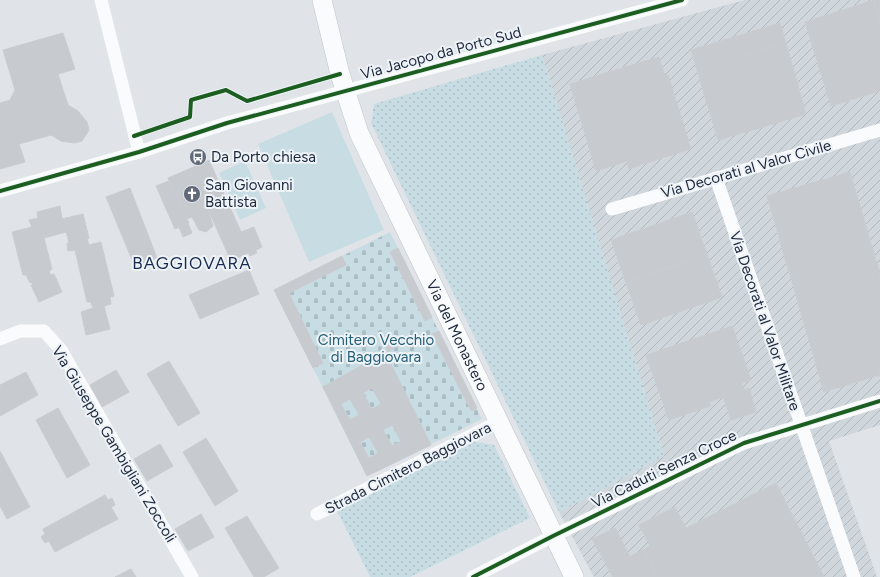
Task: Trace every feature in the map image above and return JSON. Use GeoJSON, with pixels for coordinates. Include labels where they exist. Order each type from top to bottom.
{"type":"FeatureCollection","features":[{"type":"Feature","properties":{"kind":"main road","name":"Via del Monastero"},"geometry":{"type":"LineString","coordinates":[[322,0],[345,91],[359,133],[574,577]]}},
{"type":"Feature","properties":{"kind":"street"},"geometry":{"type":"LineString","coordinates":[[101,0],[139,152]]}},
{"type":"Feature","properties":{"kind":"street","name":"Via Jacopo da Porto Sud"},"geometry":{"type":"LineString","coordinates":[[0,191],[139,152],[227,123],[682,0]]}},
{"type":"Feature","properties":{"kind":"street","name":"Via Decorati al Valor Civile"},"geometry":{"type":"LineString","coordinates":[[612,209],[880,130]]}},
{"type":"Feature","properties":{"kind":"street","name":"Via Decorati al Valor Militare"},"geometry":{"type":"LineString","coordinates":[[716,178],[854,577]]}},
{"type":"Feature","properties":{"kind":"street","name":"Via Giuseppe Gambigliani Zoccoli"},"geometry":{"type":"LineString","coordinates":[[0,339],[20,331],[44,331],[61,350],[192,577]]}},
{"type":"Feature","properties":{"kind":"street","name":"Via Caduti Senza Croce"},"geometry":{"type":"LineString","coordinates":[[553,536],[744,444],[801,424],[880,401]]}},
{"type":"Feature","properties":{"kind":"street","name":"Strada Cimitero Baggiovara"},"geometry":{"type":"LineString","coordinates":[[317,514],[498,422]]}},
{"type":"Feature","properties":{"kind":"street"},"geometry":{"type":"LineString","coordinates":[[473,577],[553,536]]}},
{"type":"Feature","properties":{"kind":"shaded area"},"geometry":{"type":"Polygon","coordinates":[[[745,0],[880,0],[880,425],[829,441],[877,577],[594,577],[559,512],[664,456],[542,55],[745,0]]]}},
{"type":"Feature","properties":{"kind":"green space"},"geometry":{"type":"Polygon","coordinates":[[[542,55],[664,456],[559,512],[371,123],[374,104],[542,55]]]}},
{"type":"Feature","properties":{"kind":"green space"},"geometry":{"type":"Polygon","coordinates":[[[332,112],[384,230],[309,262],[258,144],[332,112]]]}},
{"type":"Feature","properties":{"kind":"green space"},"geometry":{"type":"Polygon","coordinates":[[[245,161],[266,208],[240,220],[219,173],[245,161]]]}},
{"type":"Feature","properties":{"kind":"green space","name":"Cimitero Vecchio di Baggiovara"},"geometry":{"type":"Polygon","coordinates":[[[390,232],[482,419],[367,476],[274,290],[390,232]]]}},
{"type":"Feature","properties":{"kind":"green space"},"geometry":{"type":"Polygon","coordinates":[[[472,441],[494,445],[530,518],[410,577],[370,577],[337,511],[472,441]]]}},
{"type":"Feature","properties":{"kind":"building"},"geometry":{"type":"Polygon","coordinates":[[[874,0],[880,20],[880,91],[831,106],[805,22],[874,0]]]}},
{"type":"Feature","properties":{"kind":"building"},"geometry":{"type":"Polygon","coordinates":[[[874,0],[880,0],[880,20],[874,0]]]}},
{"type":"Feature","properties":{"kind":"building"},"geometry":{"type":"Polygon","coordinates":[[[780,23],[786,43],[742,56],[737,36],[780,23]]]}},
{"type":"Feature","properties":{"kind":"building"},"geometry":{"type":"Polygon","coordinates":[[[63,33],[75,69],[58,74],[68,105],[78,111],[87,122],[89,130],[82,141],[74,143],[61,141],[51,135],[19,144],[25,162],[0,169],[0,103],[10,100],[15,90],[3,50],[63,33]]]}},
{"type":"Feature","properties":{"kind":"building"},"geometry":{"type":"Polygon","coordinates":[[[737,36],[763,127],[718,140],[691,50],[737,36]]]}},
{"type":"Feature","properties":{"kind":"building"},"geometry":{"type":"Polygon","coordinates":[[[786,43],[806,114],[763,127],[742,56],[786,43]]]}},
{"type":"Feature","properties":{"kind":"building"},"geometry":{"type":"Polygon","coordinates":[[[659,57],[665,76],[668,75],[691,149],[643,164],[615,70],[659,57]]]}},
{"type":"Feature","properties":{"kind":"building"},"geometry":{"type":"Polygon","coordinates":[[[615,70],[643,164],[629,169],[627,161],[596,171],[570,84],[615,70]]]}},
{"type":"Feature","properties":{"kind":"building"},"geometry":{"type":"Polygon","coordinates":[[[209,160],[241,232],[254,227],[262,247],[256,250],[257,253],[250,256],[248,253],[231,261],[208,209],[214,207],[196,166],[209,160]]]}},
{"type":"Feature","properties":{"kind":"building","name":"San Giovanni Battista"},"geometry":{"type":"Polygon","coordinates":[[[196,166],[214,207],[208,209],[213,226],[206,232],[199,230],[192,217],[187,219],[168,178],[196,166]]]}},
{"type":"Feature","properties":{"kind":"building"},"geometry":{"type":"Polygon","coordinates":[[[850,172],[880,274],[880,375],[824,392],[767,196],[850,172]]]}},
{"type":"Feature","properties":{"kind":"building"},"geometry":{"type":"Polygon","coordinates":[[[169,181],[189,223],[175,229],[156,186],[169,181]]]}},
{"type":"Feature","properties":{"kind":"building"},"geometry":{"type":"Polygon","coordinates":[[[130,188],[157,258],[135,267],[106,197],[130,188]]]}},
{"type":"Feature","properties":{"kind":"building"},"geometry":{"type":"Polygon","coordinates":[[[60,206],[62,219],[83,214],[89,238],[87,239],[89,245],[101,242],[114,296],[110,297],[111,304],[104,306],[110,329],[86,335],[81,312],[93,308],[91,302],[87,302],[75,250],[68,251],[67,244],[69,242],[66,232],[44,238],[52,269],[49,272],[51,275],[54,274],[62,292],[39,302],[31,285],[33,284],[31,282],[30,283],[26,275],[23,275],[12,232],[32,227],[29,220],[38,218],[37,212],[60,206]]]}},
{"type":"Feature","properties":{"kind":"building"},"geometry":{"type":"Polygon","coordinates":[[[692,212],[707,254],[626,283],[611,240],[692,212]]]}},
{"type":"Feature","properties":{"kind":"building"},"geometry":{"type":"Polygon","coordinates":[[[188,223],[192,233],[183,237],[179,227],[188,223]]]}},
{"type":"Feature","properties":{"kind":"building"},"geometry":{"type":"Polygon","coordinates":[[[398,248],[432,317],[425,321],[390,252],[398,248]]]}},
{"type":"Feature","properties":{"kind":"building"},"geometry":{"type":"Polygon","coordinates":[[[707,254],[722,297],[641,325],[626,283],[707,254]]]}},
{"type":"Feature","properties":{"kind":"building"},"geometry":{"type":"Polygon","coordinates":[[[342,256],[346,265],[289,293],[323,363],[313,368],[274,290],[342,256]]]}},
{"type":"Feature","properties":{"kind":"building"},"geometry":{"type":"Polygon","coordinates":[[[249,270],[259,294],[200,319],[189,295],[249,270]]]}},
{"type":"Feature","properties":{"kind":"building"},"geometry":{"type":"Polygon","coordinates":[[[732,326],[751,380],[742,383],[744,390],[749,388],[756,412],[731,420],[723,397],[709,402],[711,406],[669,420],[646,355],[732,326]]]}},
{"type":"Feature","properties":{"kind":"building"},"geometry":{"type":"Polygon","coordinates":[[[439,331],[477,408],[471,411],[432,334],[439,331]]]}},
{"type":"Feature","properties":{"kind":"building"},"geometry":{"type":"Polygon","coordinates":[[[393,338],[398,346],[388,352],[383,343],[393,338]]]}},
{"type":"Feature","properties":{"kind":"building"},"geometry":{"type":"Polygon","coordinates":[[[385,352],[431,445],[367,476],[323,387],[385,352]],[[372,388],[363,393],[372,409],[381,404],[372,388]],[[350,399],[341,404],[350,420],[359,415],[350,399]],[[392,425],[383,430],[392,446],[401,441],[392,425]],[[369,437],[360,442],[369,458],[378,453],[369,437]]]}},
{"type":"Feature","properties":{"kind":"building"},"geometry":{"type":"Polygon","coordinates":[[[169,361],[200,413],[178,426],[147,374],[169,361]]]}},
{"type":"Feature","properties":{"kind":"building"},"geometry":{"type":"Polygon","coordinates":[[[116,370],[129,392],[102,407],[90,385],[116,370]]]}},
{"type":"Feature","properties":{"kind":"building"},"geometry":{"type":"Polygon","coordinates":[[[26,372],[38,395],[0,416],[0,385],[26,372]]]}},
{"type":"Feature","properties":{"kind":"building"},"geometry":{"type":"Polygon","coordinates":[[[58,408],[90,465],[67,478],[36,420],[58,408]]]}},
{"type":"Feature","properties":{"kind":"building"},"geometry":{"type":"Polygon","coordinates":[[[206,438],[238,491],[215,506],[183,452],[206,438]]]}},
{"type":"Feature","properties":{"kind":"building"},"geometry":{"type":"Polygon","coordinates":[[[160,444],[173,466],[147,481],[134,459],[160,444]]]}},
{"type":"Feature","properties":{"kind":"building"},"geometry":{"type":"Polygon","coordinates":[[[0,451],[30,507],[7,519],[0,506],[0,451]]]}},
{"type":"Feature","properties":{"kind":"building"},"geometry":{"type":"Polygon","coordinates":[[[776,483],[824,577],[658,577],[644,549],[650,546],[639,525],[675,507],[686,528],[776,483]]]}},
{"type":"Feature","properties":{"kind":"building"},"geometry":{"type":"Polygon","coordinates":[[[105,495],[108,500],[112,498],[115,505],[111,507],[118,519],[55,552],[49,541],[45,543],[41,537],[45,534],[43,529],[105,495]]]}},
{"type":"Feature","properties":{"kind":"building"},"geometry":{"type":"Polygon","coordinates":[[[201,514],[214,537],[188,551],[175,529],[201,514]]]}},
{"type":"Feature","properties":{"kind":"building"},"geometry":{"type":"Polygon","coordinates":[[[247,516],[279,568],[264,577],[254,577],[225,528],[247,516]]]}},
{"type":"Feature","properties":{"kind":"building"},"geometry":{"type":"Polygon","coordinates":[[[615,528],[630,557],[644,549],[658,577],[613,577],[592,539],[615,528]]]}},
{"type":"Feature","properties":{"kind":"building"},"geometry":{"type":"Polygon","coordinates":[[[131,569],[136,577],[115,577],[131,569]]]}},
{"type":"Feature","properties":{"kind":"cycle path"},"geometry":{"type":"LineString","coordinates":[[0,191],[139,152],[227,123],[682,0]]}},
{"type":"Feature","properties":{"kind":"cycle path"},"geometry":{"type":"LineString","coordinates":[[134,136],[190,117],[191,100],[226,90],[247,101],[340,74]]}},
{"type":"Feature","properties":{"kind":"cycle path"},"geometry":{"type":"LineString","coordinates":[[473,577],[553,536],[744,443],[880,401]]}},
{"type":"Feature","properties":{"kind":"place","name":"Da Porto chiesa"},"geometry":{"type":"Point","coordinates":[198,157]}},
{"type":"Feature","properties":{"kind":"place","name":"San Giovanni Battista"},"geometry":{"type":"Point","coordinates":[192,194]}},
{"type":"Feature","properties":{"kind":"district","name":"BAGGIOVARA"},"geometry":{"type":"Point","coordinates":[192,263]}}]}
